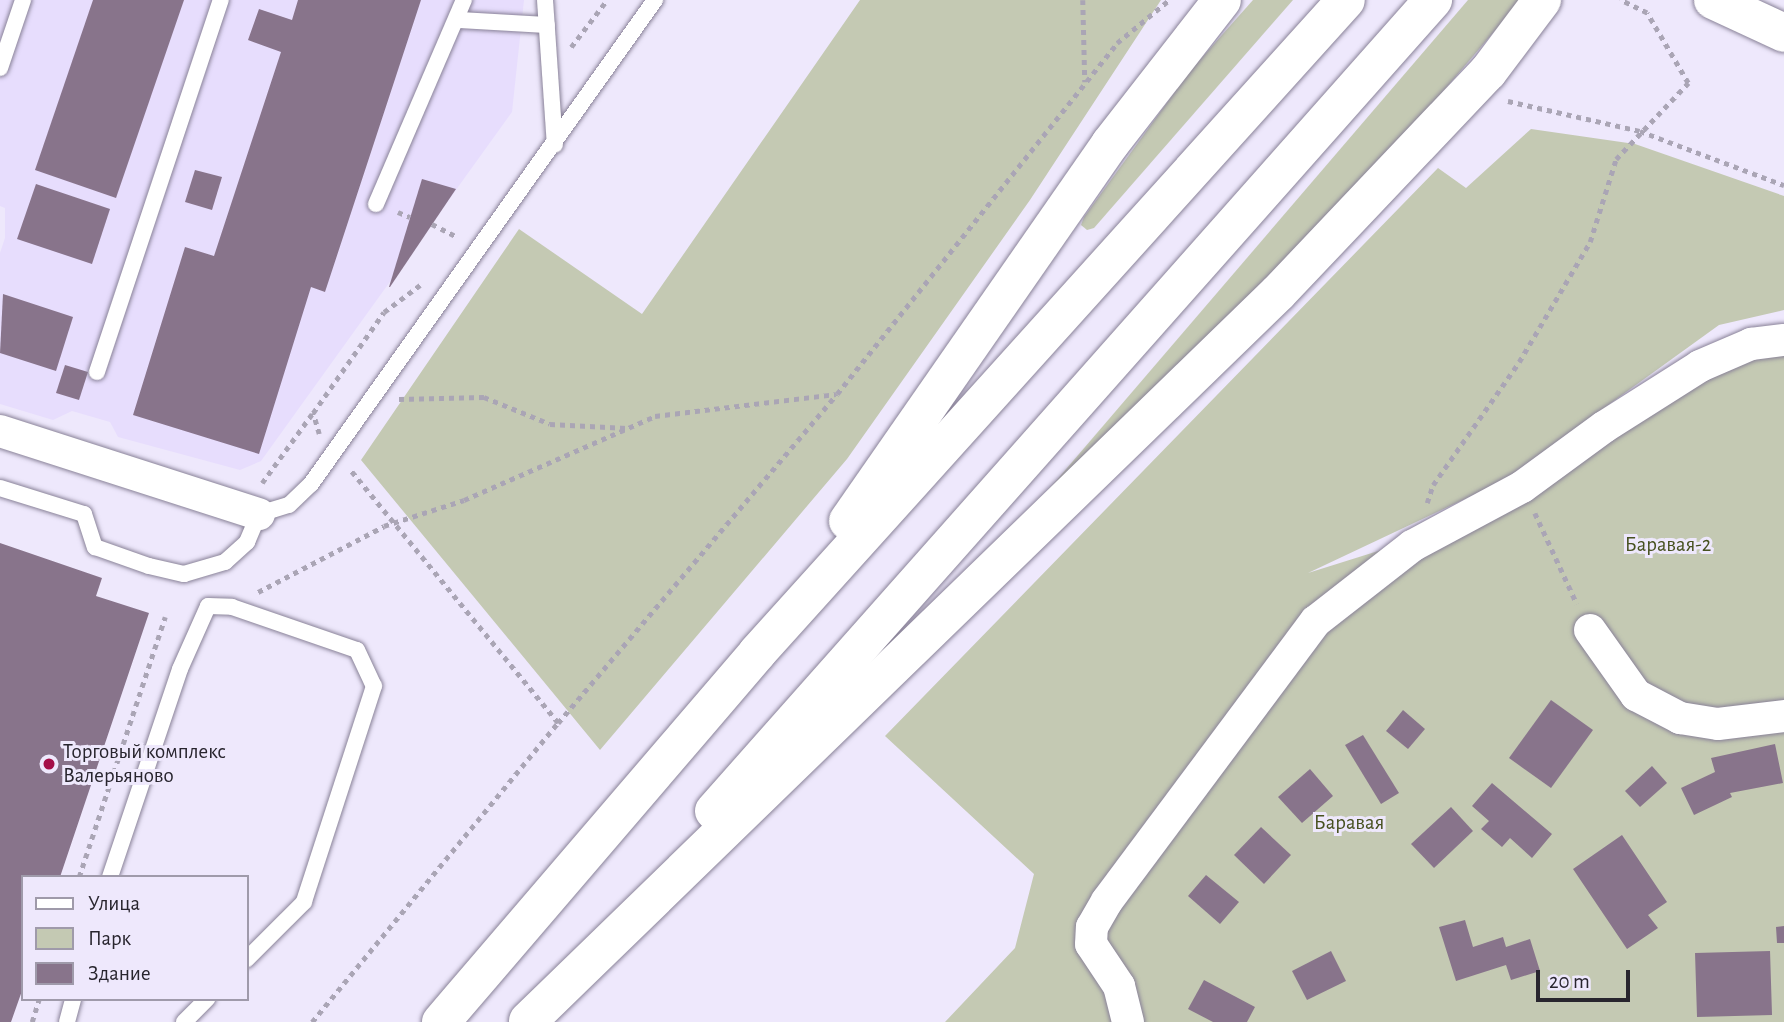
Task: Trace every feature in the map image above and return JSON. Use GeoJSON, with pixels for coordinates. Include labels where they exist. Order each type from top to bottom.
{"type":"FeatureCollection","features":[{"type":"Feature","properties":{"kind":"main road"},"geometry":{"type":"LineString","coordinates":[[757,653],[1110,144],[1222,0]]}},
{"type":"Feature","properties":{"kind":"main road"},"geometry":{"type":"LineString","coordinates":[[441,1022],[757,653],[1346,0]]}},
{"type":"Feature","properties":{"kind":"main road"},"geometry":{"type":"LineString","coordinates":[[528,1021],[1433,0]]}},
{"type":"Feature","properties":{"kind":"main road"},"geometry":{"type":"LineString","coordinates":[[528,1021],[1278,293],[1488,72],[1542,0]]}},
{"type":"Feature","properties":{"kind":"main road"},"geometry":{"type":"LineString","coordinates":[[1713,0],[1784,33]]}},
{"type":"Feature","properties":{"kind":"street"},"geometry":{"type":"LineString","coordinates":[[1128,1022],[1119,986],[1091,944],[1093,927],[1107,901],[1316,621],[1412,546],[1522,487],[1604,427],[1700,366],[1751,344],[1784,340]]}},
{"type":"Feature","properties":{"kind":"street"},"geometry":{"type":"LineString","coordinates":[[0,430],[258,502]]}},
{"type":"Feature","properties":{"kind":"street"},"geometry":{"type":"LineString","coordinates":[[1590,630],[1636,695],[1680,718],[1718,724],[1784,716]]}},
{"type":"Feature","properties":{"kind":"lane"},"geometry":{"type":"LineString","coordinates":[[0,68],[23,0]]}},
{"type":"Feature","properties":{"kind":"lane"},"geometry":{"type":"LineString","coordinates":[[97,372],[221,0]]}},
{"type":"Feature","properties":{"kind":"lane"},"geometry":{"type":"LineString","coordinates":[[376,204],[459,20],[464,0]]}},
{"type":"Feature","properties":{"kind":"lane"},"geometry":{"type":"LineString","coordinates":[[545,0],[555,145]]}},
{"type":"Feature","properties":{"kind":"lane"},"geometry":{"type":"LineString","coordinates":[[0,488],[84,514],[95,547],[184,574],[225,562],[247,542],[258,502],[289,505],[333,450],[555,145],[655,0]]}},
{"type":"Feature","properties":{"kind":"lane"},"geometry":{"type":"LineString","coordinates":[[459,20],[547,25]]}},
{"type":"Feature","properties":{"kind":"lane"},"geometry":{"type":"LineString","coordinates":[[111,875],[197,625],[208,606],[232,607],[357,650],[374,686],[304,902],[248,958]]}},
{"type":"Feature","properties":{"kind":"lane"},"geometry":{"type":"LineString","coordinates":[[66,1022],[72,1001]]}},
{"type":"Feature","properties":{"kind":"lane"},"geometry":{"type":"LineString","coordinates":[[184,1022],[205,1001]]}},
{"type":"Feature","properties":{"kind":"path"},"geometry":{"type":"LineString","coordinates":[[567,52],[607,0]]}},
{"type":"Feature","properties":{"kind":"path"},"geometry":{"type":"LineString","coordinates":[[1083,0],[1085,82]]}},
{"type":"Feature","properties":{"kind":"path"},"geometry":{"type":"LineString","coordinates":[[312,1022],[558,723],[837,394],[1085,82],[1118,43],[1168,0]]}},
{"type":"Feature","properties":{"kind":"path"},"geometry":{"type":"LineString","coordinates":[[1412,546],[1433,485],[1519,362],[1590,243],[1616,159],[1688,83],[1647,13],[1620,0]]}},
{"type":"Feature","properties":{"kind":"path"},"geometry":{"type":"LineString","coordinates":[[1500,110],[1507,101],[1640,131],[1784,185]]}},
{"type":"Feature","properties":{"kind":"path"},"geometry":{"type":"LineString","coordinates":[[432,224],[456,236]]}},
{"type":"Feature","properties":{"kind":"path"},"geometry":{"type":"LineString","coordinates":[[448,247],[464,225]]}},
{"type":"Feature","properties":{"kind":"path"},"geometry":{"type":"LineString","coordinates":[[258,502],[313,413],[384,312],[425,278]]}},
{"type":"Feature","properties":{"kind":"path"},"geometry":{"type":"LineString","coordinates":[[232,607],[318,557],[394,524],[464,500],[655,416],[837,394]]}},
{"type":"Feature","properties":{"kind":"path"},"geometry":{"type":"LineString","coordinates":[[368,400],[484,397],[550,424],[628,428]]}},
{"type":"Feature","properties":{"kind":"path"},"geometry":{"type":"LineString","coordinates":[[313,413],[316,431],[558,723]]}},
{"type":"Feature","properties":{"kind":"path"},"geometry":{"type":"LineString","coordinates":[[1522,487],[1590,630]]}},
{"type":"Feature","properties":{"kind":"path"},"geometry":{"type":"LineString","coordinates":[[80,875],[165,617]]}},
{"type":"Feature","properties":{"kind":"path"},"geometry":{"type":"LineString","coordinates":[[32,1022],[38,1001]]}},
{"type":"Feature","properties":{"kind":"shaded area"},"geometry":{"type":"Polygon","coordinates":[[[0,0],[524,0],[512,112],[261,461],[240,470],[118,437],[110,422],[72,411],[53,420],[0,404],[0,253],[5,238],[5,208],[0,206],[0,0]]]}},
{"type":"Feature","properties":{"kind":"green space"},"geometry":{"type":"Polygon","coordinates":[[[860,0],[1161,0],[1030,200],[847,459],[600,750],[361,460],[519,229],[642,314],[860,0]]]}},
{"type":"Feature","properties":{"kind":"green space"},"geometry":{"type":"Polygon","coordinates":[[[1253,0],[1293,0],[1094,228],[1087,230],[1081,225],[1084,217],[1190,71],[1253,0]]]}},
{"type":"Feature","properties":{"kind":"green space"},"geometry":{"type":"Polygon","coordinates":[[[1468,0],[1521,0],[1376,170],[1031,510],[1468,0]]]}},
{"type":"Feature","properties":{"kind":"green space"},"geometry":{"type":"Polygon","coordinates":[[[1531,129],[1635,144],[1784,196],[1784,310],[1719,325],[1503,481],[1308,573],[1512,509],[1703,378],[1748,359],[1784,353],[1784,1022],[945,1022],[1015,948],[1034,874],[885,736],[1438,168],[1466,188],[1531,129]]]}},
{"type":"Feature","properties":{"kind":"building"},"geometry":{"type":"Polygon","coordinates":[[[93,0],[184,0],[116,198],[35,170],[93,0]]]}},
{"type":"Feature","properties":{"kind":"building"},"geometry":{"type":"Polygon","coordinates":[[[298,0],[421,0],[325,292],[311,287],[259,454],[133,415],[185,247],[214,256],[281,52],[248,40],[259,9],[292,20],[298,0]]]}},
{"type":"Feature","properties":{"kind":"building"},"geometry":{"type":"Polygon","coordinates":[[[195,170],[222,177],[212,210],[185,202],[195,170]]]}},
{"type":"Feature","properties":{"kind":"building"},"geometry":{"type":"Polygon","coordinates":[[[422,179],[456,189],[389,287],[422,179]]]}},
{"type":"Feature","properties":{"kind":"building"},"geometry":{"type":"Polygon","coordinates":[[[36,184],[110,209],[92,264],[17,239],[36,184]]]}},
{"type":"Feature","properties":{"kind":"building"},"geometry":{"type":"Polygon","coordinates":[[[3,294],[73,317],[56,371],[0,353],[3,294]]]}},
{"type":"Feature","properties":{"kind":"building"},"geometry":{"type":"Polygon","coordinates":[[[65,365],[88,372],[79,400],[56,393],[65,365]]]}},
{"type":"Feature","properties":{"kind":"building","name":"Торговый комплекс Валерьяново"},"geometry":{"type":"Polygon","coordinates":[[[0,543],[102,578],[96,596],[149,613],[61,875],[21,875],[21,994],[11,1022],[0,1022],[0,543]]]}},
{"type":"Feature","properties":{"kind":"building"},"geometry":{"type":"Polygon","coordinates":[[[1551,700],[1593,730],[1551,788],[1509,758],[1551,700]]]}},
{"type":"Feature","properties":{"kind":"building"},"geometry":{"type":"Polygon","coordinates":[[[1403,710],[1425,729],[1408,749],[1386,731],[1403,710]]]}},
{"type":"Feature","properties":{"kind":"building"},"geometry":{"type":"Polygon","coordinates":[[[1363,735],[1399,793],[1381,804],[1345,745],[1363,735]]]}},
{"type":"Feature","properties":{"kind":"building"},"geometry":{"type":"Polygon","coordinates":[[[1775,744],[1783,783],[1730,793],[1732,797],[1694,815],[1681,788],[1715,772],[1711,758],[1775,744]]]}},
{"type":"Feature","properties":{"kind":"building"},"geometry":{"type":"Polygon","coordinates":[[[1652,766],[1667,783],[1640,807],[1625,791],[1652,766]]]}},
{"type":"Feature","properties":{"kind":"building"},"geometry":{"type":"Polygon","coordinates":[[[1310,769],[1333,796],[1302,823],[1278,797],[1310,769]]]}},
{"type":"Feature","properties":{"kind":"building"},"geometry":{"type":"Polygon","coordinates":[[[1492,783],[1552,834],[1532,858],[1510,838],[1502,847],[1481,829],[1489,821],[1472,806],[1492,783]]]}},
{"type":"Feature","properties":{"kind":"building"},"geometry":{"type":"Polygon","coordinates":[[[1451,807],[1473,831],[1434,868],[1411,844],[1451,807]]]}},
{"type":"Feature","properties":{"kind":"building"},"geometry":{"type":"Polygon","coordinates":[[[1261,827],[1291,855],[1264,884],[1234,855],[1261,827]]]}},
{"type":"Feature","properties":{"kind":"building"},"geometry":{"type":"Polygon","coordinates":[[[1622,835],[1667,902],[1648,915],[1658,928],[1627,949],[1573,869],[1622,835]]]}},
{"type":"Feature","properties":{"kind":"building"},"geometry":{"type":"Polygon","coordinates":[[[1206,875],[1239,902],[1220,924],[1188,896],[1206,875]]]}},
{"type":"Feature","properties":{"kind":"building"},"geometry":{"type":"Polygon","coordinates":[[[1465,920],[1473,947],[1503,937],[1506,947],[1530,939],[1540,971],[1511,980],[1506,965],[1456,981],[1439,927],[1465,920]]]}},
{"type":"Feature","properties":{"kind":"building"},"geometry":{"type":"Polygon","coordinates":[[[1784,926],[1784,943],[1777,943],[1776,927],[1784,926]]]}},
{"type":"Feature","properties":{"kind":"building"},"geometry":{"type":"Polygon","coordinates":[[[1331,951],[1346,981],[1307,1000],[1292,971],[1331,951]]]}},
{"type":"Feature","properties":{"kind":"building"},"geometry":{"type":"Polygon","coordinates":[[[1770,951],[1772,1015],[1697,1017],[1695,953],[1770,951]]]}},
{"type":"Feature","properties":{"kind":"building"},"geometry":{"type":"Polygon","coordinates":[[[1204,980],[1255,1007],[1247,1022],[1213,1022],[1188,1009],[1204,980]]]}},
{"type":"Feature","properties":{"kind":"place","name":"Торговый комплекс Валерьяново"},"geometry":{"type":"Point","coordinates":[49,764]}},
{"type":"Feature","properties":{"kind":"park label","name":"Баравая-2"},"geometry":{"type":"Point","coordinates":[1668,545]}},
{"type":"Feature","properties":{"kind":"park label","name":"Баравая"},"geometry":{"type":"Point","coordinates":[1349,823]}}]}
